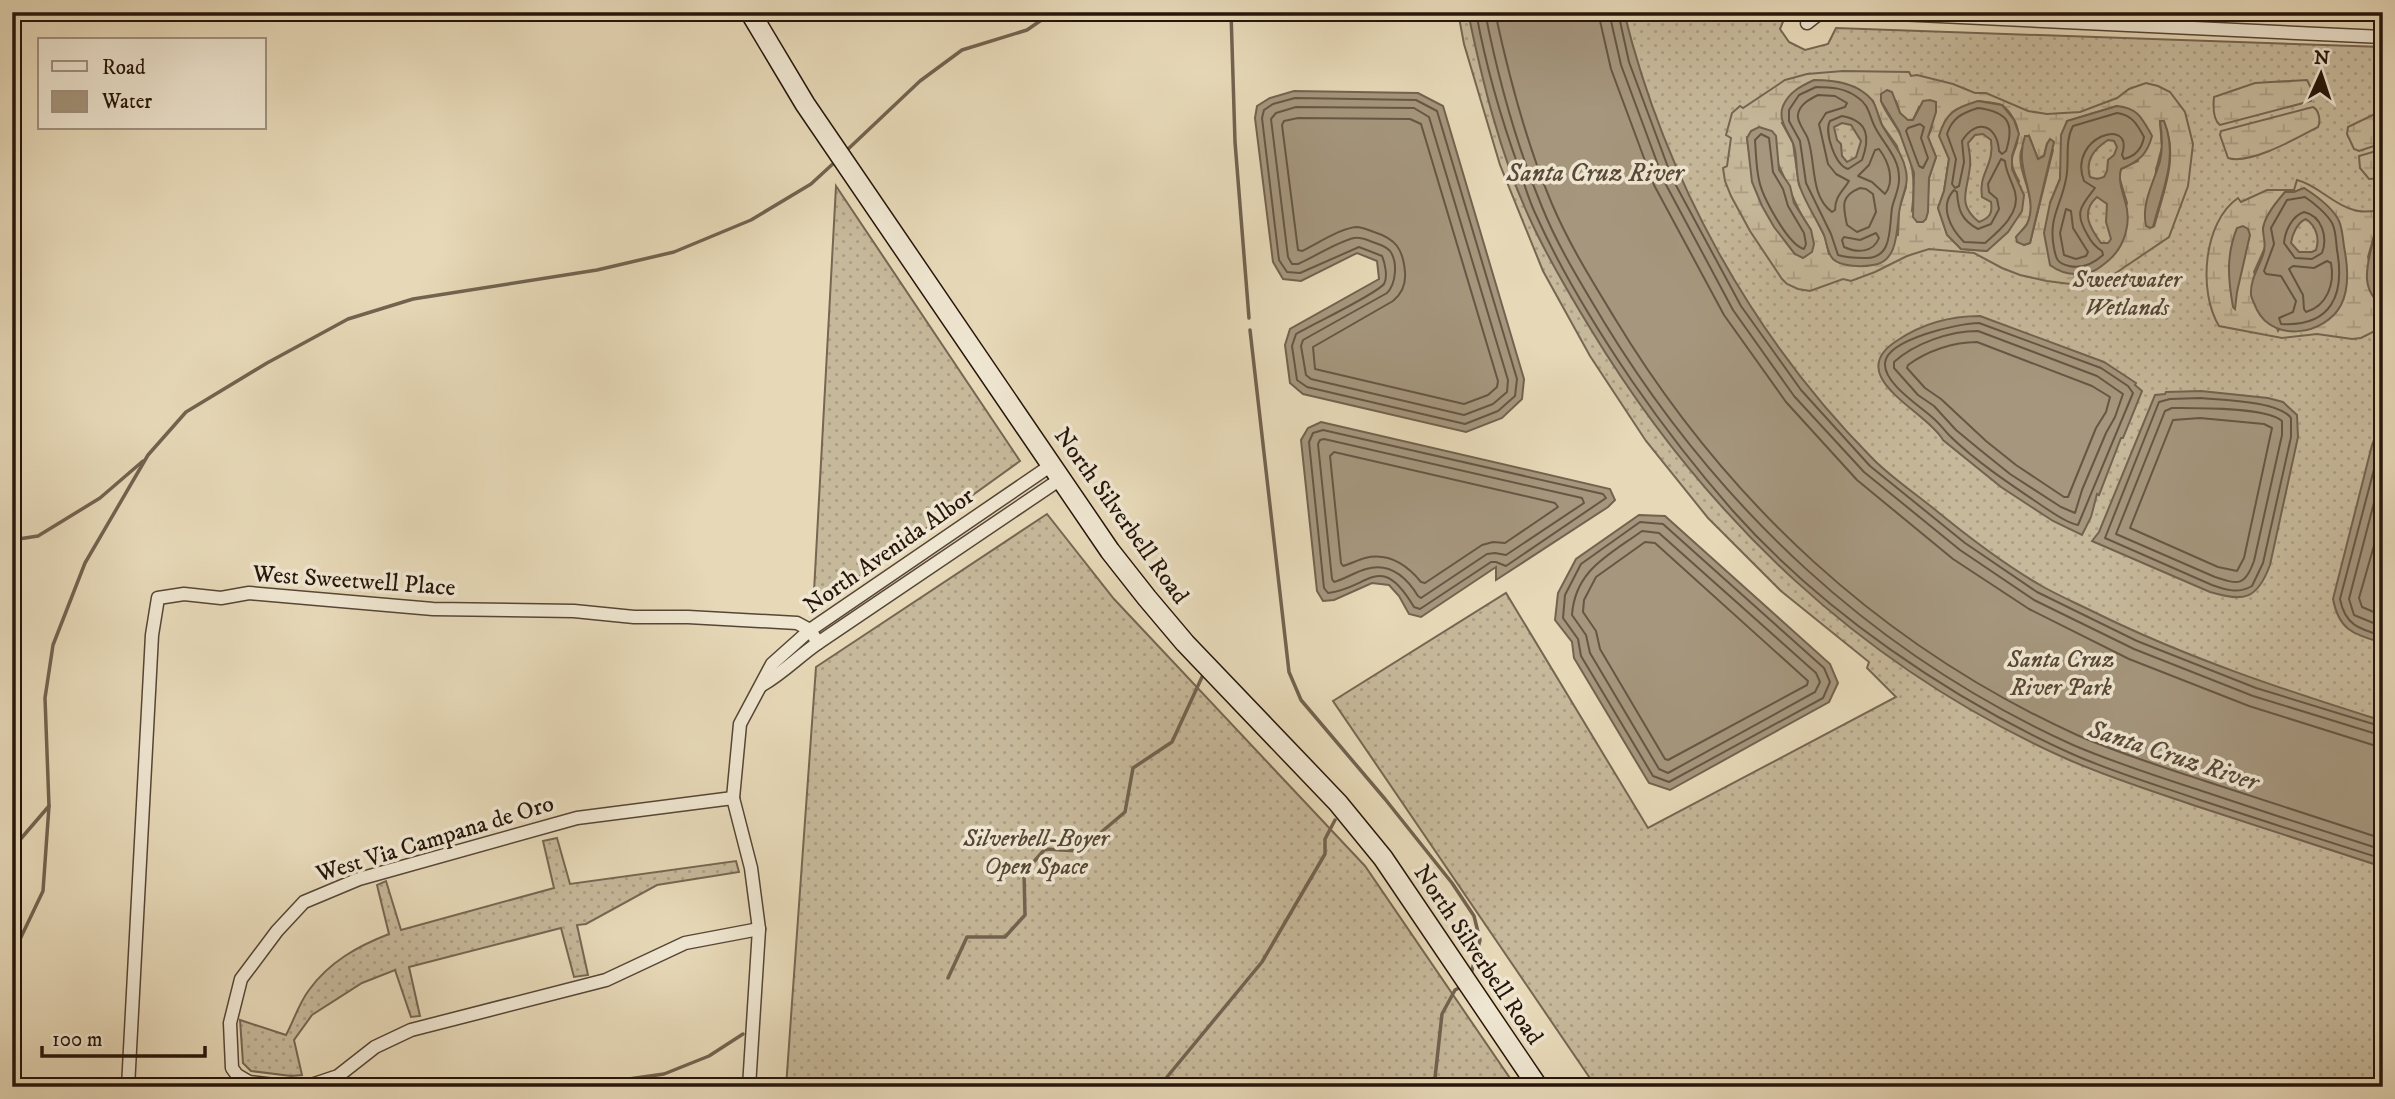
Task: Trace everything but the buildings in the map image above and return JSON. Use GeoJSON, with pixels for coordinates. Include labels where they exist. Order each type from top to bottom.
{"type":"FeatureCollection","features":[{"type":"Feature","properties":{"kind":"main road","name":"North Silverbell Road"},"geometry":{"type":"LineString","coordinates":[[750,12],[805,104],[1110,551],[1185,643],[1338,803],[1383,858],[1538,1087]]}},
{"type":"Feature","properties":{"kind":"street"},"geometry":{"type":"LineString","coordinates":[[1807,23],[1821,12]]}},
{"type":"Feature","properties":{"kind":"street"},"geometry":{"type":"LineString","coordinates":[[1855,12],[2383,37]]}},
{"type":"Feature","properties":{"kind":"street","name":"North Avenida Albor"},"geometry":{"type":"LineString","coordinates":[[749,1087],[759,929],[751,868],[733,798],[740,724],[772,664],[810,631],[870,589],[1057,471]]}},
{"type":"Feature","properties":{"kind":"street","name":"North Avenida Albor"},"geometry":{"type":"LineString","coordinates":[[762,685],[1057,471]]}},
{"type":"Feature","properties":{"kind":"street"},"geometry":{"type":"LineString","coordinates":[[870,589],[879,602]]}},
{"type":"Feature","properties":{"kind":"street","name":"West Sweetwell Place"},"geometry":{"type":"LineString","coordinates":[[128,1087],[152,635],[158,598],[184,594],[221,598],[249,593],[433,609],[574,611],[634,617],[797,623],[810,631]]}},
{"type":"Feature","properties":{"kind":"street"},"geometry":{"type":"LineString","coordinates":[[810,631],[818,643]]}},
{"type":"Feature","properties":{"kind":"street","name":"West Via Campana de Oro"},"geometry":{"type":"LineString","coordinates":[[292,1087],[249,1082],[237,1075],[232,1068],[230,1023],[241,979],[277,930],[304,902],[359,879],[577,818],[733,798]]}},
{"type":"Feature","properties":{"kind":"street"},"geometry":{"type":"LineString","coordinates":[[304,1087],[338,1076],[375,1047],[411,1030],[606,980],[685,943],[759,929]]}},
{"type":"Feature","properties":{"kind":"green space"},"geometry":{"type":"Polygon","coordinates":[[[1458,12],[1787,12],[1780,29],[1789,42],[1805,50],[1828,44],[1836,28],[2383,47],[2383,1087],[1596,1087],[1333,701],[1506,593],[1648,828],[1896,697],[1867,668],[1869,662],[1781,591],[1708,518],[1646,441],[1590,356],[1543,271],[1500,165],[1464,44],[1458,12]]]}},
{"type":"Feature","properties":{"kind":"green space"},"geometry":{"type":"Polygon","coordinates":[[[1843,71],[1909,72],[1911,76],[1917,75],[1953,84],[1975,93],[1986,93],[2028,111],[2047,114],[2080,112],[2146,83],[2158,86],[2170,92],[2185,112],[2193,144],[2188,186],[2169,237],[2098,284],[2086,286],[2047,281],[2020,275],[1974,253],[1929,249],[1851,281],[1843,279],[1810,291],[1798,289],[1782,279],[1750,231],[1731,196],[1723,168],[1727,166],[1731,138],[1726,135],[1732,113],[1785,80],[1807,74],[1843,71]],[[1873,101],[1782,123],[1793,143],[1799,185],[1825,237],[1829,254],[1898,235],[1899,210],[1906,187],[1897,146],[1882,125],[1873,101]],[[1881,101],[1903,140],[1910,159],[1914,189],[1912,210],[1928,193],[1929,178],[1936,157],[1928,137],[1932,127],[1919,107],[1913,120],[1907,120],[1900,113],[1896,101],[1881,101]],[[1978,101],[1949,159],[1944,191],[1938,208],[1947,234],[1961,249],[1987,251],[2019,181],[2012,165],[2018,129],[2004,107],[1978,101]],[[2117,106],[2067,121],[2060,179],[2050,203],[2113,256],[2127,203],[2119,176],[2121,169],[2138,161],[2117,106]],[[2163,121],[2160,122],[2162,147],[2156,170],[2154,227],[2170,161],[2168,134],[2163,121]],[[2029,136],[2020,159],[2031,205],[2026,226],[2016,237],[2024,245],[2030,243],[2053,150],[2047,144],[2044,156],[2038,159],[2029,136]],[[1747,138],[1753,168],[1777,229],[1795,254],[1811,230],[1776,160],[1747,138]]]}},
{"type":"Feature","properties":{"kind":"green space"},"geometry":{"type":"Polygon","coordinates":[[[2307,80],[2313,92],[2311,101],[2220,125],[2216,120],[2214,97],[2255,83],[2307,80]]]}},
{"type":"Feature","properties":{"kind":"green space"},"geometry":{"type":"Polygon","coordinates":[[[2313,107],[2319,116],[2318,127],[2261,154],[2248,158],[2228,158],[2221,131],[2313,107]]]}},
{"type":"Feature","properties":{"kind":"green space"},"geometry":{"type":"Polygon","coordinates":[[[2383,110],[2383,143],[2359,151],[2354,149],[2347,134],[2348,127],[2383,110]]]}},
{"type":"Feature","properties":{"kind":"green space"},"geometry":{"type":"Polygon","coordinates":[[[2383,149],[2383,178],[2369,179],[2360,168],[2359,156],[2383,149]]]}},
{"type":"Feature","properties":{"kind":"green space"},"geometry":{"type":"Polygon","coordinates":[[[2297,180],[2346,207],[2368,212],[2383,210],[2383,236],[2374,236],[2368,257],[2379,304],[2383,306],[2383,327],[2361,338],[2352,339],[2317,334],[2282,338],[2219,326],[2212,312],[2207,277],[2211,240],[2217,223],[2226,209],[2238,198],[2241,202],[2267,190],[2294,190],[2297,180]],[[2304,188],[2285,192],[2263,228],[2267,243],[2254,272],[2278,331],[2343,241],[2334,217],[2304,188]]]}},
{"type":"Feature","properties":{"kind":"green space"},"geometry":{"type":"Polygon","coordinates":[[[836,186],[1020,461],[813,610],[836,186]]]}},
{"type":"Feature","properties":{"kind":"green space","name":"Silverbell-Boyer Open Space"},"geometry":{"type":"Polygon","coordinates":[[[1047,514],[1114,599],[1365,866],[1516,1087],[786,1087],[816,667],[1047,514]]]}},
{"type":"Feature","properties":{"kind":"green space"},"geometry":{"type":"Polygon","coordinates":[[[557,838],[570,884],[736,861],[739,872],[657,885],[586,924],[577,925],[588,975],[574,977],[561,928],[409,967],[420,1016],[411,1017],[395,970],[362,983],[312,1015],[294,1040],[302,1075],[251,1071],[243,1063],[240,1020],[286,1035],[305,995],[326,971],[355,950],[389,934],[377,885],[386,881],[401,930],[554,888],[543,841],[557,838]]]}},
{"type":"Feature","properties":{"kind":"water","name":"Santa Cruz River"},"geometry":{"type":"Polygon","coordinates":[[[1468,12],[1624,12],[1663,135],[1718,252],[1752,308],[1829,412],[1873,459],[1959,529],[2040,585],[2129,629],[2236,672],[2383,721],[2383,867],[2149,790],[2067,759],[1993,722],[1923,680],[1857,633],[1795,581],[1738,524],[1684,463],[1635,397],[1566,287],[1536,231],[1509,168],[1486,90],[1468,12]]]}},
{"type":"Feature","properties":{"kind":"water"},"geometry":{"type":"Polygon","coordinates":[[[1814,80],[1853,86],[1866,94],[1874,103],[1882,125],[1902,158],[1907,181],[1895,242],[1888,257],[1882,262],[1869,266],[1852,266],[1833,259],[1802,193],[1794,146],[1783,122],[1782,111],[1796,90],[1814,80]],[[1842,123],[1834,127],[1837,140],[1841,144],[1842,156],[1847,162],[1856,157],[1861,141],[1851,125],[1842,123]]]}},
{"type":"Feature","properties":{"kind":"water"},"geometry":{"type":"Polygon","coordinates":[[[1887,90],[1892,92],[1900,113],[1908,120],[1913,120],[1923,101],[1936,102],[1936,112],[1928,137],[1936,157],[1929,178],[1928,212],[1923,222],[1917,222],[1913,217],[1914,173],[1899,131],[1881,101],[1881,94],[1887,90]]]}},
{"type":"Feature","properties":{"kind":"water"},"geometry":{"type":"Polygon","coordinates":[[[1294,91],[1418,93],[1443,106],[1524,379],[1522,399],[1502,418],[1466,432],[1303,394],[1290,383],[1285,345],[1290,329],[1379,279],[1377,261],[1357,253],[1301,281],[1283,279],[1273,262],[1255,118],[1257,106],[1270,98],[1294,91]]]}},
{"type":"Feature","properties":{"kind":"water"},"geometry":{"type":"Polygon","coordinates":[[[1978,101],[2002,105],[2014,120],[2019,134],[2012,156],[2012,169],[2024,195],[2022,211],[2008,232],[1987,251],[1961,249],[1947,235],[1938,208],[1944,191],[1949,159],[1939,136],[1952,112],[1978,101]],[[1983,134],[1975,135],[1968,143],[1970,163],[1965,196],[1968,209],[1979,222],[1991,213],[1991,202],[1982,197],[1981,189],[1991,156],[1991,140],[1983,134]]]}},
{"type":"Feature","properties":{"kind":"water"},"geometry":{"type":"Polygon","coordinates":[[[2117,106],[2124,107],[2139,115],[2152,136],[2141,157],[2121,169],[2120,181],[2128,217],[2123,241],[2115,254],[2098,269],[2080,274],[2065,273],[2050,265],[2044,233],[2050,203],[2060,179],[2061,135],[2067,121],[2117,106]],[[2108,140],[2090,160],[2090,177],[2104,177],[2107,171],[2108,160],[2117,147],[2114,141],[2108,140]],[[2097,197],[2089,208],[2088,220],[2101,243],[2108,243],[2111,239],[2106,222],[2107,204],[2097,197]]]}},
{"type":"Feature","properties":{"kind":"water"},"geometry":{"type":"Polygon","coordinates":[[[2160,121],[2164,121],[2168,134],[2168,174],[2153,227],[2150,228],[2146,226],[2145,209],[2161,156],[2160,121]]]}},
{"type":"Feature","properties":{"kind":"water"},"geometry":{"type":"Polygon","coordinates":[[[1759,127],[1772,131],[1776,136],[1779,170],[1790,186],[1794,203],[1811,230],[1814,244],[1812,252],[1803,258],[1795,254],[1774,227],[1752,182],[1747,138],[1751,131],[1759,127]]]}},
{"type":"Feature","properties":{"kind":"water"},"geometry":{"type":"Polygon","coordinates":[[[2025,136],[2029,136],[2038,159],[2044,156],[2050,139],[2054,142],[2030,243],[2024,245],[2017,242],[2016,237],[2026,226],[2030,214],[2022,160],[2025,136]]]}},
{"type":"Feature","properties":{"kind":"water"},"geometry":{"type":"Polygon","coordinates":[[[2304,188],[2333,211],[2339,221],[2346,259],[2347,286],[2341,305],[2324,323],[2299,331],[2287,331],[2265,320],[2257,310],[2251,290],[2264,251],[2263,229],[2266,219],[2285,192],[2304,188]],[[2306,219],[2300,223],[2293,236],[2291,243],[2299,252],[2316,250],[2315,229],[2306,219]]]}},
{"type":"Feature","properties":{"kind":"water"},"geometry":{"type":"Polygon","coordinates":[[[2243,226],[2248,229],[2250,235],[2235,309],[2229,267],[2233,238],[2237,228],[2243,226]]]}},
{"type":"Feature","properties":{"kind":"water"},"geometry":{"type":"Polygon","coordinates":[[[2374,236],[2383,236],[2383,306],[2375,299],[2367,283],[2374,236]]]}},
{"type":"Feature","properties":{"kind":"water"},"geometry":{"type":"Polygon","coordinates":[[[1980,316],[2104,362],[2136,383],[2142,391],[2082,535],[2053,521],[2001,487],[1943,440],[1893,393],[1883,380],[1878,367],[1883,353],[1898,340],[1937,322],[1980,316]]]}},
{"type":"Feature","properties":{"kind":"water"},"geometry":{"type":"Polygon","coordinates":[[[2201,391],[2268,398],[2283,402],[2297,415],[2298,437],[2270,565],[2254,592],[2240,597],[2210,592],[2092,541],[2099,532],[2155,395],[2201,391]]]}},
{"type":"Feature","properties":{"kind":"water"},"geometry":{"type":"Polygon","coordinates":[[[2383,418],[2383,643],[2349,630],[2339,618],[2333,599],[2372,445],[2383,418]]]}},
{"type":"Feature","properties":{"kind":"water"},"geometry":{"type":"Polygon","coordinates":[[[1321,422],[1610,489],[1615,500],[1496,580],[1496,567],[1421,617],[1409,614],[1389,585],[1372,583],[1334,600],[1323,601],[1317,591],[1301,440],[1308,428],[1321,422]]]}},
{"type":"Feature","properties":{"kind":"water"},"geometry":{"type":"Polygon","coordinates":[[[1639,515],[1665,516],[1830,664],[1838,683],[1829,702],[1670,790],[1649,783],[1574,658],[1572,642],[1555,620],[1558,593],[1576,559],[1639,515]]]}},
{"type":"Feature","properties":{"kind":"waterway"},"geometry":{"type":"LineString","coordinates":[[846,151],[920,81],[962,50],[1027,30],[1053,12]]}},
{"type":"Feature","properties":{"kind":"waterway"},"geometry":{"type":"LineString","coordinates":[[1231,12],[1235,142],[1249,318]]}},
{"type":"Feature","properties":{"kind":"waterway"},"geometry":{"type":"LineString","coordinates":[[12,956],[43,891],[49,806],[45,698],[53,645],[85,563],[148,455],[186,412],[267,363],[348,319],[413,299],[597,270],[674,252],[751,220],[811,184],[836,161]]}},
{"type":"Feature","properties":{"kind":"waterway"},"geometry":{"type":"LineString","coordinates":[[1250,330],[1289,672],[1301,700],[1385,799],[1452,883],[1474,916],[1480,940],[1471,974]]}},
{"type":"Feature","properties":{"kind":"waterway"},"geometry":{"type":"LineString","coordinates":[[12,540],[38,536],[100,498],[143,461]]}},
{"type":"Feature","properties":{"kind":"waterway"},"geometry":{"type":"LineString","coordinates":[[948,978],[967,937],[1005,937],[1025,915],[1024,873],[1045,849],[1079,851],[1125,812],[1133,768],[1172,742],[1202,677]]}},
{"type":"Feature","properties":{"kind":"waterway"},"geometry":{"type":"LineString","coordinates":[[12,849],[49,806]]}},
{"type":"Feature","properties":{"kind":"waterway"},"geometry":{"type":"LineString","coordinates":[[1167,1077],[1262,962],[1325,854],[1325,839],[1335,820]]}},
{"type":"Feature","properties":{"kind":"waterway"},"geometry":{"type":"LineString","coordinates":[[1434,1087],[1442,1014],[1455,990],[1463,986]]}},
{"type":"Feature","properties":{"kind":"waterway"},"geometry":{"type":"LineString","coordinates":[[572,1087],[664,1074],[709,1056],[743,1034]]}},
{"type":"Feature","properties":{"kind":"park label","name":"Sweetwater Wetlands"},"geometry":{"type":"Point","coordinates":[2127,294]}},
{"type":"Feature","properties":{"kind":"park label","name":"Santa Cruz River Park"},"geometry":{"type":"Point","coordinates":[2061,674]}}]}
